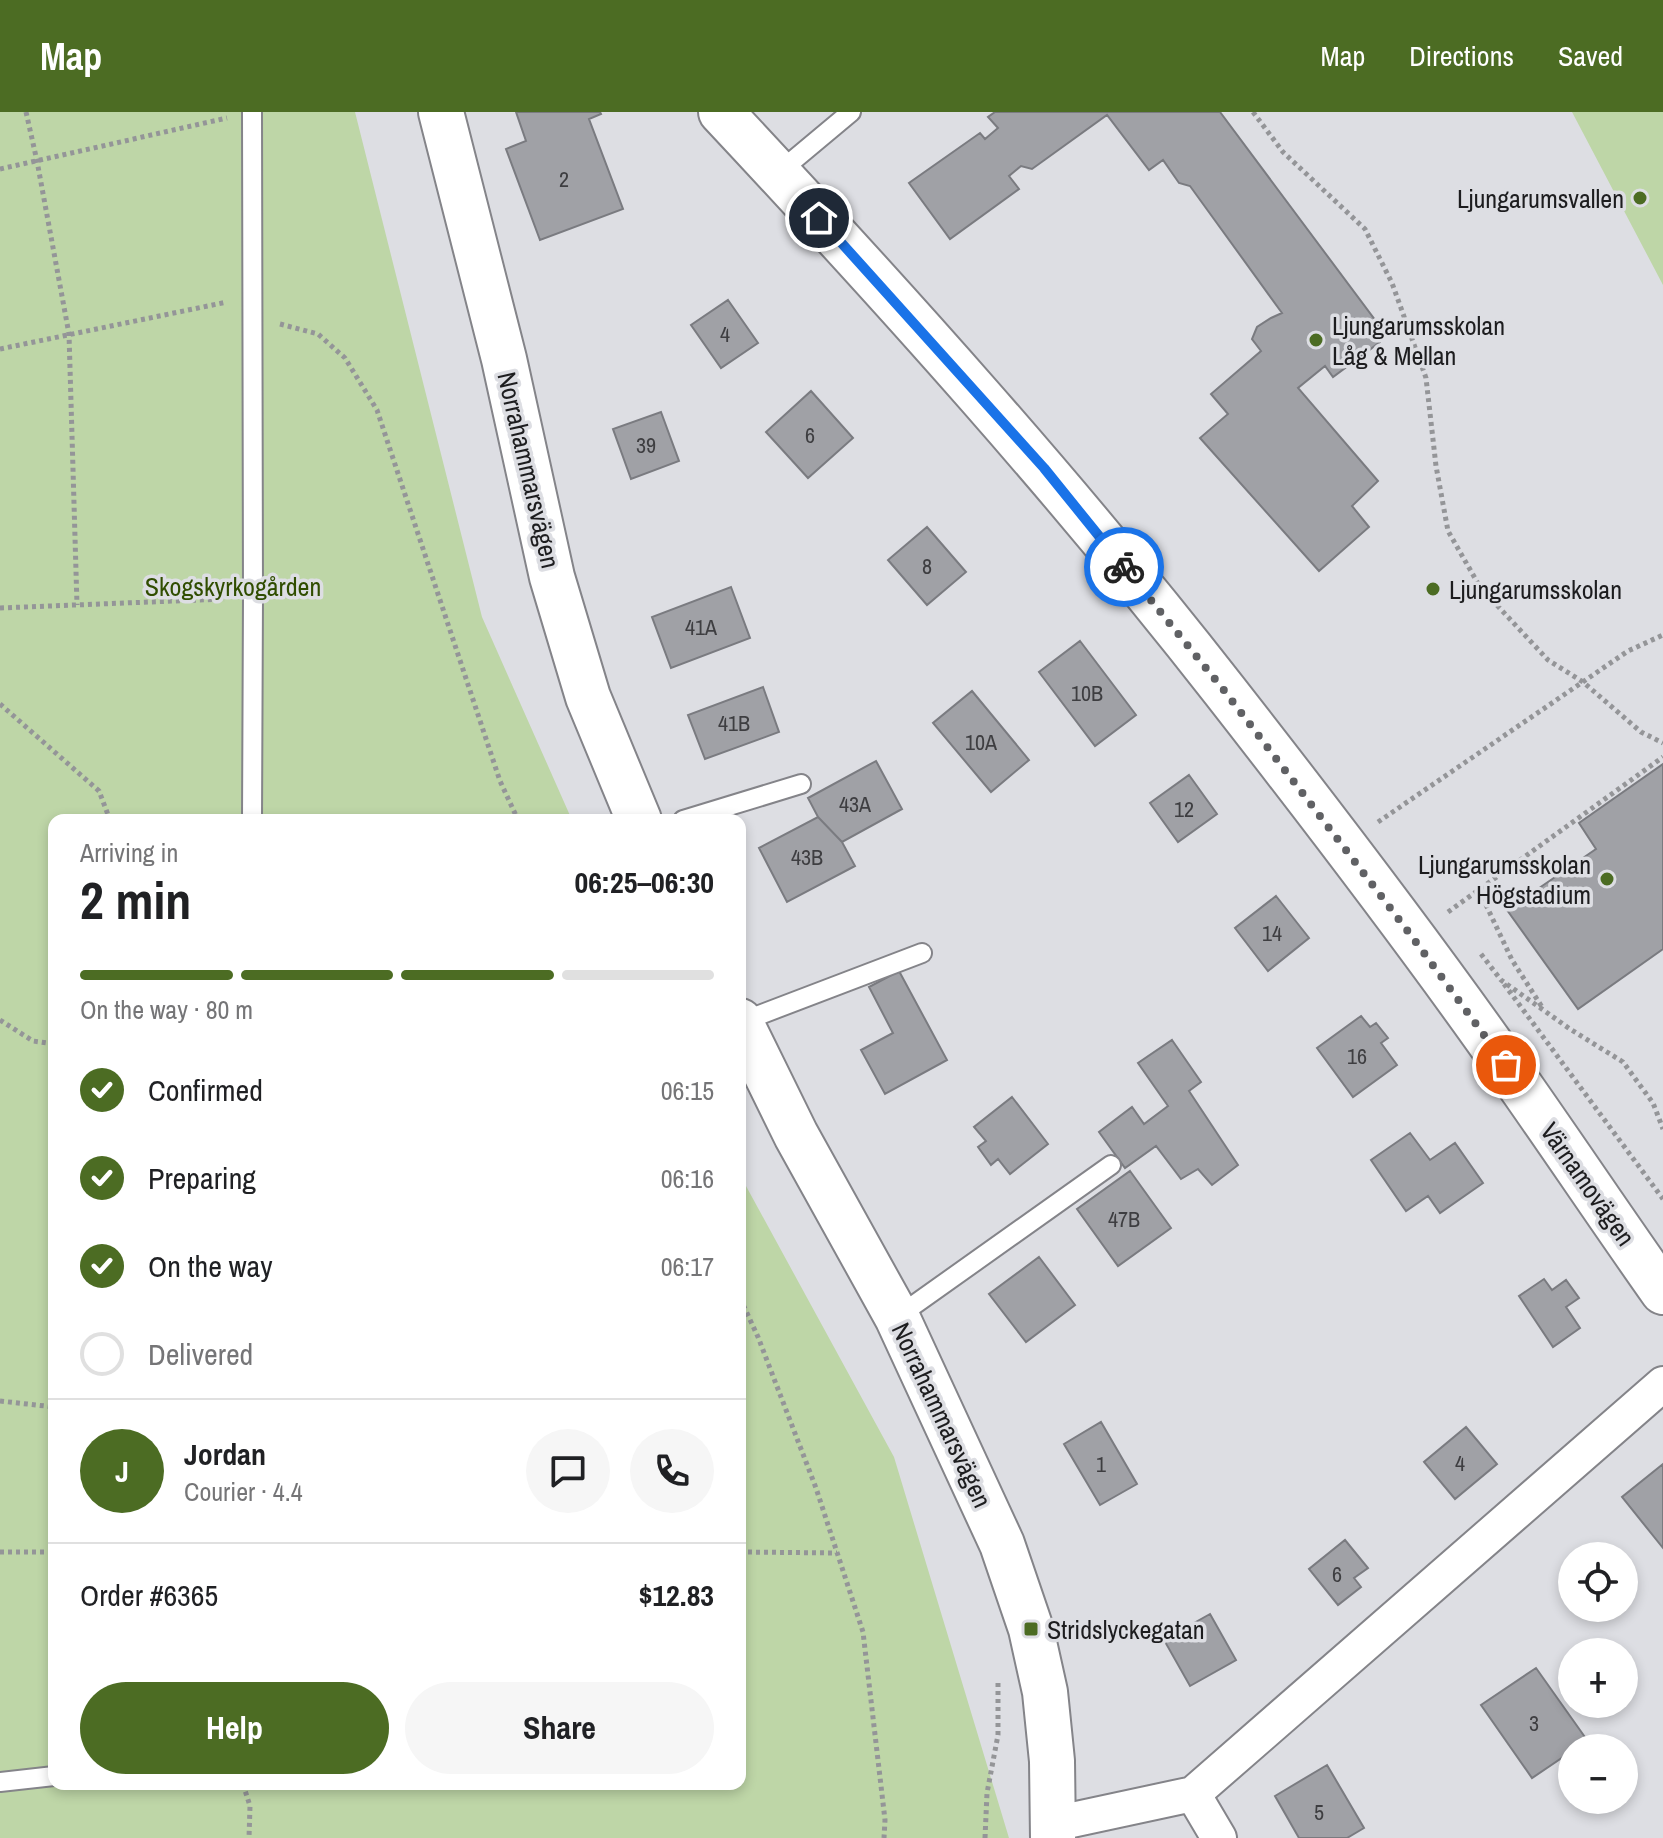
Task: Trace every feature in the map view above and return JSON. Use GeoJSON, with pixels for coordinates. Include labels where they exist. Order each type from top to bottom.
{"type":"FeatureCollection","features":[{"type":"Feature","properties":{"kind":"street","name":"Norrahammarsvägen"},"geometry":{"type":"LineString","coordinates":[[441,112],[504,359],[552,577],[588,697],[637,814]]}},
{"type":"Feature","properties":{"kind":"street","name":"Värnamovägen"},"geometry":{"type":"LineString","coordinates":[[721,112],[1044,468],[1223,689],[1410,934],[1663,1292]]}},
{"type":"Feature","properties":{"kind":"street","name":"Norrahammarsvägen"},"geometry":{"type":"LineString","coordinates":[[746,1033],[796,1135],[897,1317],[1002,1544],[1031,1629],[1045,1692],[1052,1761],[1053,1831]]}},
{"type":"Feature","properties":{"kind":"street"},"geometry":{"type":"LineString","coordinates":[[1053,1831],[1193,1794],[1663,1384]]}},
{"type":"Feature","properties":{"kind":"street"},"geometry":{"type":"LineString","coordinates":[[1193,1794],[1219,1838]]}},
{"type":"Feature","properties":{"kind":"lane"},"geometry":{"type":"LineString","coordinates":[[778,173],[851,112]]}},
{"type":"Feature","properties":{"kind":"lane"},"geometry":{"type":"LineString","coordinates":[[244,114],[252,297],[252,814]]}},
{"type":"Feature","properties":{"kind":"lane"},"geometry":{"type":"LineString","coordinates":[[703,814],[801,784]]}},
{"type":"Feature","properties":{"kind":"lane"},"geometry":{"type":"LineString","coordinates":[[746,1019],[922,953]]}},
{"type":"Feature","properties":{"kind":"lane"},"geometry":{"type":"LineString","coordinates":[[897,1317],[1111,1165]]}},
{"type":"Feature","properties":{"kind":"lane"},"geometry":{"type":"LineString","coordinates":[[0,1782],[48,1777]]}},
{"type":"Feature","properties":{"kind":"path"},"geometry":{"type":"LineString","coordinates":[[26,112],[69,334],[77,605]]}},
{"type":"Feature","properties":{"kind":"path"},"geometry":{"type":"LineString","coordinates":[[1253,112],[1283,152],[1365,229],[1392,283],[1426,378],[1436,466],[1448,531],[1480,587],[1548,660],[1583,682],[1641,732],[1663,743]]}},
{"type":"Feature","properties":{"kind":"path"},"geometry":{"type":"LineString","coordinates":[[0,169],[244,114]]}},
{"type":"Feature","properties":{"kind":"path"},"geometry":{"type":"LineString","coordinates":[[0,349],[252,297]]}},
{"type":"Feature","properties":{"kind":"path"},"geometry":{"type":"LineString","coordinates":[[252,321],[289,325],[318,334],[345,358],[377,410],[500,781],[515,814]]}},
{"type":"Feature","properties":{"kind":"path"},"geometry":{"type":"LineString","coordinates":[[0,608],[253,597]]}},
{"type":"Feature","properties":{"kind":"path"},"geometry":{"type":"LineString","coordinates":[[1378,822],[1628,651],[1663,635]]}},
{"type":"Feature","properties":{"kind":"path"},"geometry":{"type":"LineString","coordinates":[[0,704],[99,791],[108,814]]}},
{"type":"Feature","properties":{"kind":"path"},"geometry":{"type":"LineString","coordinates":[[1448,912],[1663,757]]}},
{"type":"Feature","properties":{"kind":"path"},"geometry":{"type":"LineString","coordinates":[[1479,890],[1512,960],[1544,1011]]}},
{"type":"Feature","properties":{"kind":"path"},"geometry":{"type":"LineString","coordinates":[[1501,980],[1663,1199]]}},
{"type":"Feature","properties":{"kind":"path"},"geometry":{"type":"LineString","coordinates":[[0,1020],[33,1041],[48,1043]]}},
{"type":"Feature","properties":{"kind":"path"},"geometry":{"type":"LineString","coordinates":[[746,1311],[816,1488],[863,1632],[885,1820],[884,1838]]}},
{"type":"Feature","properties":{"kind":"path"},"geometry":{"type":"LineString","coordinates":[[0,1401],[48,1406]]}},
{"type":"Feature","properties":{"kind":"path"},"geometry":{"type":"LineString","coordinates":[[0,1552],[48,1552]]}},
{"type":"Feature","properties":{"kind":"path"},"geometry":{"type":"LineString","coordinates":[[746,1552],[837,1553]]}},
{"type":"Feature","properties":{"kind":"path"},"geometry":{"type":"LineString","coordinates":[[985,1838],[987,1793],[998,1735],[997,1677]]}},
{"type":"Feature","properties":{"kind":"path"},"geometry":{"type":"LineString","coordinates":[[245,1790],[250,1806],[249,1838]]}},
{"type":"Feature","properties":{"kind":"green space","name":"Skogskyrkogården"},"geometry":{"type":"Polygon","coordinates":[[[0,112],[355,112],[482,617],[569,814],[48,814],[48,1790],[746,1790],[746,1186],[894,1457],[1009,1838],[0,1838],[0,112]]]}},
{"type":"Feature","properties":{"kind":"green space","name":"Ljungarumsvallen"},"geometry":{"type":"Polygon","coordinates":[[[1572,112],[1663,112],[1663,285],[1572,112]]]}},
{"type":"Feature","properties":{"kind":"building"},"geometry":{"type":"Polygon","coordinates":[[[516,112],[600,112],[589,119],[623,209],[540,240],[506,149],[526,141],[516,112]]]}},
{"type":"Feature","properties":{"kind":"building","name":"Ljungarumsskolan Låg & Mellan"},"geometry":{"type":"Polygon","coordinates":[[[995,112],[1220,112],[1384,332],[1380,342],[1333,377],[1325,366],[1298,388],[1378,481],[1352,506],[1369,527],[1319,571],[1200,438],[1228,414],[1211,394],[1261,351],[1252,339],[1257,327],[1282,313],[1190,186],[1179,183],[1163,160],[1149,170],[1107,115],[1032,169],[1021,166],[1009,176],[1019,189],[950,239],[909,183],[980,133],[985,139],[998,128],[988,117],[995,112]]]}},
{"type":"Feature","properties":{"kind":"building"},"geometry":{"type":"Polygon","coordinates":[[[728,300],[758,343],[721,368],[691,325],[728,300]]]}},
{"type":"Feature","properties":{"kind":"building"},"geometry":{"type":"Polygon","coordinates":[[[811,391],[853,438],[808,478],[766,432],[811,391]]]}},
{"type":"Feature","properties":{"kind":"building"},"geometry":{"type":"Polygon","coordinates":[[[661,412],[679,461],[631,479],[613,429],[661,412]]]}},
{"type":"Feature","properties":{"kind":"building"},"geometry":{"type":"Polygon","coordinates":[[[927,527],[966,572],[927,605],[888,560],[927,527]]]}},
{"type":"Feature","properties":{"kind":"building"},"geometry":{"type":"Polygon","coordinates":[[[731,587],[750,638],[671,668],[652,617],[731,587]]]}},
{"type":"Feature","properties":{"kind":"building"},"geometry":{"type":"Polygon","coordinates":[[[1080,641],[1136,715],[1095,746],[1039,672],[1080,641]]]}},
{"type":"Feature","properties":{"kind":"building"},"geometry":{"type":"Polygon","coordinates":[[[763,687],[779,732],[705,759],[688,715],[763,687]]]}},
{"type":"Feature","properties":{"kind":"building"},"geometry":{"type":"Polygon","coordinates":[[[972,691],[1029,760],[991,792],[933,723],[972,691]]]}},
{"type":"Feature","properties":{"kind":"building"},"geometry":{"type":"Polygon","coordinates":[[[876,761],[902,809],[842,842],[818,817],[808,798],[876,761]]]}},
{"type":"Feature","properties":{"kind":"building","name":"Ljungarumsskolan Högstadium"},"geometry":{"type":"Polygon","coordinates":[[[1663,764],[1663,949],[1578,1009],[1507,910],[1596,849],[1579,823],[1663,764]]]}},
{"type":"Feature","properties":{"kind":"building"},"geometry":{"type":"Polygon","coordinates":[[[1189,775],[1217,814],[1178,842],[1150,803],[1189,775]]]}},
{"type":"Feature","properties":{"kind":"building"},"geometry":{"type":"Polygon","coordinates":[[[818,817],[842,842],[855,866],[787,902],[759,848],[818,817]]]}},
{"type":"Feature","properties":{"kind":"building"},"geometry":{"type":"Polygon","coordinates":[[[1276,896],[1309,938],[1268,971],[1235,928],[1276,896]]]}},
{"type":"Feature","properties":{"kind":"building"},"geometry":{"type":"Polygon","coordinates":[[[899,971],[947,1060],[885,1094],[861,1050],[893,1033],[869,987],[899,971]]]}},
{"type":"Feature","properties":{"kind":"building"},"geometry":{"type":"Polygon","coordinates":[[[1361,1016],[1370,1027],[1376,1023],[1388,1038],[1381,1043],[1397,1065],[1353,1097],[1317,1048],[1361,1016]]]}},
{"type":"Feature","properties":{"kind":"building"},"geometry":{"type":"Polygon","coordinates":[[[1172,1040],[1201,1082],[1189,1091],[1238,1165],[1212,1185],[1198,1169],[1181,1179],[1156,1146],[1125,1168],[1099,1132],[1132,1107],[1144,1124],[1168,1106],[1138,1063],[1172,1040]]]}},
{"type":"Feature","properties":{"kind":"building"},"geometry":{"type":"Polygon","coordinates":[[[1012,1097],[1048,1144],[1010,1174],[998,1159],[991,1165],[978,1147],[986,1141],[974,1127],[1012,1097]]]}},
{"type":"Feature","properties":{"kind":"building"},"geometry":{"type":"Polygon","coordinates":[[[1410,1133],[1430,1160],[1455,1143],[1483,1183],[1440,1213],[1428,1196],[1406,1211],[1371,1160],[1410,1133]]]}},
{"type":"Feature","properties":{"kind":"building"},"geometry":{"type":"Polygon","coordinates":[[[1130,1171],[1171,1228],[1118,1266],[1077,1209],[1130,1171]]]}},
{"type":"Feature","properties":{"kind":"building"},"geometry":{"type":"Polygon","coordinates":[[[1039,1257],[1075,1305],[1026,1342],[989,1294],[1039,1257]]]}},
{"type":"Feature","properties":{"kind":"building"},"geometry":{"type":"Polygon","coordinates":[[[1544,1279],[1552,1290],[1566,1280],[1579,1298],[1566,1307],[1580,1328],[1553,1347],[1519,1296],[1544,1279]]]}},
{"type":"Feature","properties":{"kind":"building"},"geometry":{"type":"Polygon","coordinates":[[[1101,1422],[1137,1484],[1100,1505],[1064,1444],[1101,1422]]]}},
{"type":"Feature","properties":{"kind":"building"},"geometry":{"type":"Polygon","coordinates":[[[1466,1427],[1497,1464],[1455,1499],[1424,1462],[1466,1427]]]}},
{"type":"Feature","properties":{"kind":"building"},"geometry":{"type":"Polygon","coordinates":[[[1663,1464],[1663,1548],[1622,1497],[1663,1464]]]}},
{"type":"Feature","properties":{"kind":"building"},"geometry":{"type":"Polygon","coordinates":[[[1345,1540],[1368,1568],[1354,1578],[1361,1587],[1338,1605],[1309,1569],[1345,1540]]]}},
{"type":"Feature","properties":{"kind":"building"},"geometry":{"type":"Polygon","coordinates":[[[1210,1614],[1236,1660],[1190,1686],[1164,1640],[1210,1614]]]}},
{"type":"Feature","properties":{"kind":"building"},"geometry":{"type":"Polygon","coordinates":[[[1536,1668],[1558,1699],[1558,1718],[1571,1718],[1583,1734],[1558,1734],[1558,1760],[1532,1778],[1481,1705],[1536,1668]]]}},
{"type":"Feature","properties":{"kind":"building"},"geometry":{"type":"Polygon","coordinates":[[[1327,1765],[1364,1828],[1347,1838],[1299,1838],[1275,1796],[1327,1765]]]}},
{"type":"Feature","properties":{"kind":"way so far"},"geometry":{"type":"LineString","coordinates":[[1124,567],[1223,689],[1506,1065]]}},
{"type":"Feature","properties":{"kind":"place","name":"Ljungarumsvallen"},"geometry":{"type":"Point","coordinates":[1640,198]}},
{"type":"Feature","properties":{"kind":"place","name":"Ljungarumsskolan Låg & Mellan"},"geometry":{"type":"Point","coordinates":[1316,340]}},
{"type":"Feature","properties":{"kind":"place","name":"Ljungarumsskolan"},"geometry":{"type":"Point","coordinates":[1433,589]}},
{"type":"Feature","properties":{"kind":"place","name":"Ljungarumsskolan Högstadium"},"geometry":{"type":"Point","coordinates":[1607,879]}},
{"type":"Feature","properties":{"kind":"place","name":"Stridslyckegatan"},"geometry":{"type":"Point","coordinates":[1031,1629]}},
{"type":"Feature","properties":{"kind":"route"},"geometry":{"type":"LineString","coordinates":[[819,218],[1044,468],[1124,567]]}}]}
